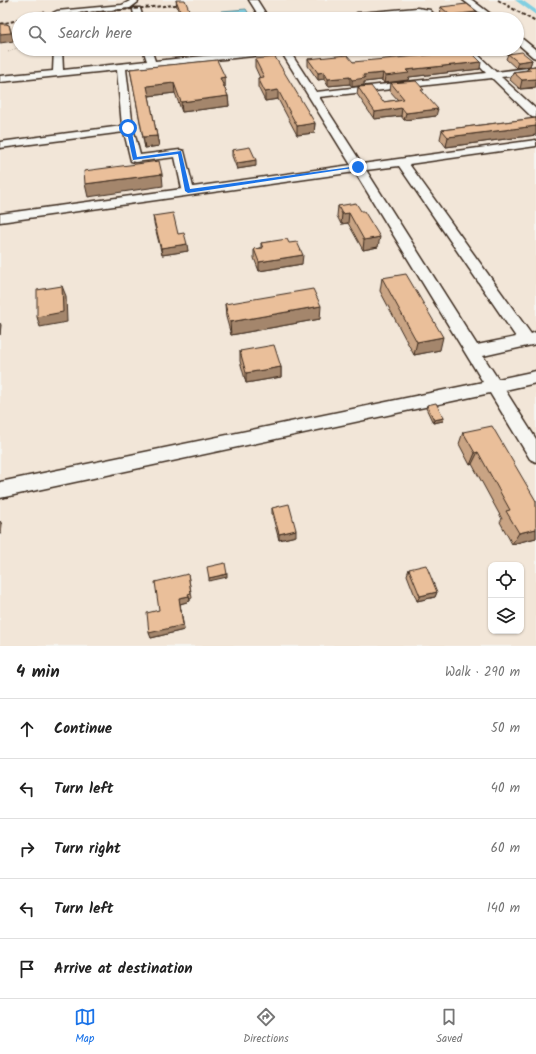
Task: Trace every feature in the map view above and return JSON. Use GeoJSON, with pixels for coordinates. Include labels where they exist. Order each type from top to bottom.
{"type":"FeatureCollection","features":[{"type":"Feature","properties":{"kind":"lane"},"geometry":{"type":"LineString","coordinates":[[68,12],[122,7],[131,5],[134,0]]}},
{"type":"Feature","properties":{"kind":"lane"},"geometry":{"type":"LineString","coordinates":[[254,0],[261,12]]}},
{"type":"Feature","properties":{"kind":"lane"},"geometry":{"type":"LineString","coordinates":[[468,0],[483,12]]}},
{"type":"Feature","properties":{"kind":"lane"},"geometry":{"type":"LineString","coordinates":[[394,12],[417,10],[427,12]]}},
{"type":"Feature","properties":{"kind":"lane"},"geometry":{"type":"LineString","coordinates":[[524,45],[536,55]]}},
{"type":"Feature","properties":{"kind":"lane"},"geometry":{"type":"LineString","coordinates":[[58,56],[58,74]]}},
{"type":"Feature","properties":{"kind":"lane"},"geometry":{"type":"LineString","coordinates":[[149,56],[152,64]]}},
{"type":"Feature","properties":{"kind":"lane"},"geometry":{"type":"LineString","coordinates":[[0,79],[225,56]]}},
{"type":"Feature","properties":{"kind":"lane"},"geometry":{"type":"LineString","coordinates":[[292,56],[312,95],[536,454]]}},
{"type":"Feature","properties":{"kind":"lane"},"geometry":{"type":"LineString","coordinates":[[474,56],[536,115]]}},
{"type":"Feature","properties":{"kind":"lane"},"geometry":{"type":"LineString","coordinates":[[121,67],[128,128],[135,159],[180,152],[188,191]]}},
{"type":"Feature","properties":{"kind":"lane"},"geometry":{"type":"LineString","coordinates":[[312,95],[536,70]]}},
{"type":"Feature","properties":{"kind":"lane"},"geometry":{"type":"LineString","coordinates":[[0,145],[128,128]]}},
{"type":"Feature","properties":{"kind":"lane"},"geometry":{"type":"LineString","coordinates":[[0,218],[536,143]]}},
{"type":"Feature","properties":{"kind":"lane"},"geometry":{"type":"LineString","coordinates":[[401,161],[532,339],[473,352]]}},
{"type":"Feature","properties":{"kind":"lane"},"geometry":{"type":"LineString","coordinates":[[0,490],[536,378]]}},
{"type":"Feature","properties":{"kind":"path"},"geometry":{"type":"LineString","coordinates":[[8,52],[12,50]]}},
{"type":"Feature","properties":{"kind":"shaded area"},"geometry":{"type":"Polygon","coordinates":[[[0,0],[536,0],[536,646],[0,646],[0,0]]]}},
{"type":"Feature","properties":{"kind":"water"},"geometry":{"type":"Polygon","coordinates":[[[246,9],[248,12],[222,12],[246,9]]]}},
{"type":"Feature","properties":{"kind":"building"},"geometry":{"type":"Polygon","coordinates":[[[176,0],[185,0],[190,12],[181,12],[176,0]]]}},
{"type":"Feature","properties":{"kind":"building"},"geometry":{"type":"Polygon","coordinates":[[[467,4],[477,12],[447,12],[441,7],[467,4]]]}},
{"type":"Feature","properties":{"kind":"building"},"geometry":{"type":"Polygon","coordinates":[[[0,24],[9,25],[11,33],[0,34],[0,24]]]}},
{"type":"Feature","properties":{"kind":"building"},"geometry":{"type":"Polygon","coordinates":[[[524,54],[532,60],[518,62],[510,56],[524,56],[524,54]]]}},
{"type":"Feature","properties":{"kind":"building"},"geometry":{"type":"Polygon","coordinates":[[[348,56],[353,62],[417,56],[475,56],[481,62],[406,70],[409,73],[385,76],[383,73],[363,75],[365,78],[352,80],[350,77],[328,79],[324,72],[318,73],[308,59],[348,56]]]}},
{"type":"Feature","properties":{"kind":"building"},"geometry":{"type":"Polygon","coordinates":[[[275,57],[315,123],[297,126],[278,90],[265,92],[258,78],[264,77],[255,59],[275,57]]]}},
{"type":"Feature","properties":{"kind":"building"},"geometry":{"type":"Polygon","coordinates":[[[217,60],[225,77],[220,78],[228,96],[181,102],[174,83],[147,86],[157,136],[143,137],[130,69],[217,60]]]}},
{"type":"Feature","properties":{"kind":"building"},"geometry":{"type":"Polygon","coordinates":[[[536,66],[536,79],[522,80],[513,72],[531,70],[528,67],[536,66]]]}},
{"type":"Feature","properties":{"kind":"building"},"geometry":{"type":"Polygon","coordinates":[[[416,81],[424,90],[421,90],[438,109],[406,113],[402,108],[375,112],[358,87],[371,86],[383,102],[404,99],[391,83],[416,81]]]}},
{"type":"Feature","properties":{"kind":"building"},"geometry":{"type":"Polygon","coordinates":[[[536,118],[536,126],[448,137],[442,130],[536,118]]]}},
{"type":"Feature","properties":{"kind":"building"},"geometry":{"type":"Polygon","coordinates":[[[250,147],[256,160],[237,163],[232,150],[250,147]]]}},
{"type":"Feature","properties":{"kind":"building"},"geometry":{"type":"Polygon","coordinates":[[[159,161],[162,174],[85,184],[84,171],[159,161]]]}},
{"type":"Feature","properties":{"kind":"building"},"geometry":{"type":"Polygon","coordinates":[[[356,203],[361,211],[364,211],[380,237],[364,240],[349,213],[342,214],[338,206],[356,203]]]}},
{"type":"Feature","properties":{"kind":"building"},"geometry":{"type":"Polygon","coordinates":[[[173,213],[178,234],[184,233],[187,244],[161,248],[153,216],[173,213]]]}},
{"type":"Feature","properties":{"kind":"building"},"geometry":{"type":"Polygon","coordinates":[[[287,239],[289,243],[297,242],[303,255],[259,262],[254,249],[263,248],[261,243],[287,239]]]}},
{"type":"Feature","properties":{"kind":"building"},"geometry":{"type":"Polygon","coordinates":[[[406,274],[443,337],[417,342],[382,278],[406,274]]]}},
{"type":"Feature","properties":{"kind":"building"},"geometry":{"type":"Polygon","coordinates":[[[62,286],[63,312],[37,317],[37,290],[62,286]]]}},
{"type":"Feature","properties":{"kind":"building"},"geometry":{"type":"Polygon","coordinates":[[[313,289],[321,306],[230,322],[225,304],[313,289]]]}},
{"type":"Feature","properties":{"kind":"building"},"geometry":{"type":"Polygon","coordinates":[[[274,345],[281,367],[246,373],[240,351],[274,345]]]}},
{"type":"Feature","properties":{"kind":"building"},"geometry":{"type":"Polygon","coordinates":[[[436,403],[444,418],[434,420],[427,405],[436,403]]]}},
{"type":"Feature","properties":{"kind":"building"},"geometry":{"type":"Polygon","coordinates":[[[492,426],[536,501],[536,529],[519,533],[506,511],[510,510],[478,452],[475,453],[463,432],[492,426]]]}},
{"type":"Feature","properties":{"kind":"building"},"geometry":{"type":"Polygon","coordinates":[[[289,504],[296,530],[279,534],[272,508],[289,504]]]}},
{"type":"Feature","properties":{"kind":"building"},"geometry":{"type":"Polygon","coordinates":[[[225,563],[227,574],[209,578],[207,567],[225,563]]]}},
{"type":"Feature","properties":{"kind":"building"},"geometry":{"type":"Polygon","coordinates":[[[426,565],[437,592],[420,596],[409,569],[426,565]]]}},
{"type":"Feature","properties":{"kind":"building"},"geometry":{"type":"Polygon","coordinates":[[[188,574],[191,593],[188,594],[189,596],[179,598],[183,625],[149,633],[147,613],[159,610],[155,582],[188,574]]]}},
{"type":"Feature","properties":{"kind":"waterway"},"geometry":{"type":"LineString","coordinates":[[518,0],[536,13]]}},
{"type":"Feature","properties":{"kind":"railway"},"geometry":{"type":"LineString","coordinates":[[0,2],[9,0]]}},
{"type":"Feature","properties":{"kind":"railway"},"geometry":{"type":"LineString","coordinates":[[498,0],[519,12]]}},
{"type":"Feature","properties":{"kind":"railway"},"geometry":{"type":"LineString","coordinates":[[100,12],[185,4]]}},
{"type":"Feature","properties":{"kind":"railway"},"geometry":{"type":"LineString","coordinates":[[524,15],[536,22]]}},
{"type":"Feature","properties":{"kind":"railway"},"geometry":{"type":"LineString","coordinates":[[0,24],[12,21]]}},
{"type":"Feature","properties":{"kind":"route"},"geometry":{"type":"LineString","coordinates":[[128,128],[135,159],[180,152],[188,191],[358,167]]}}]}
